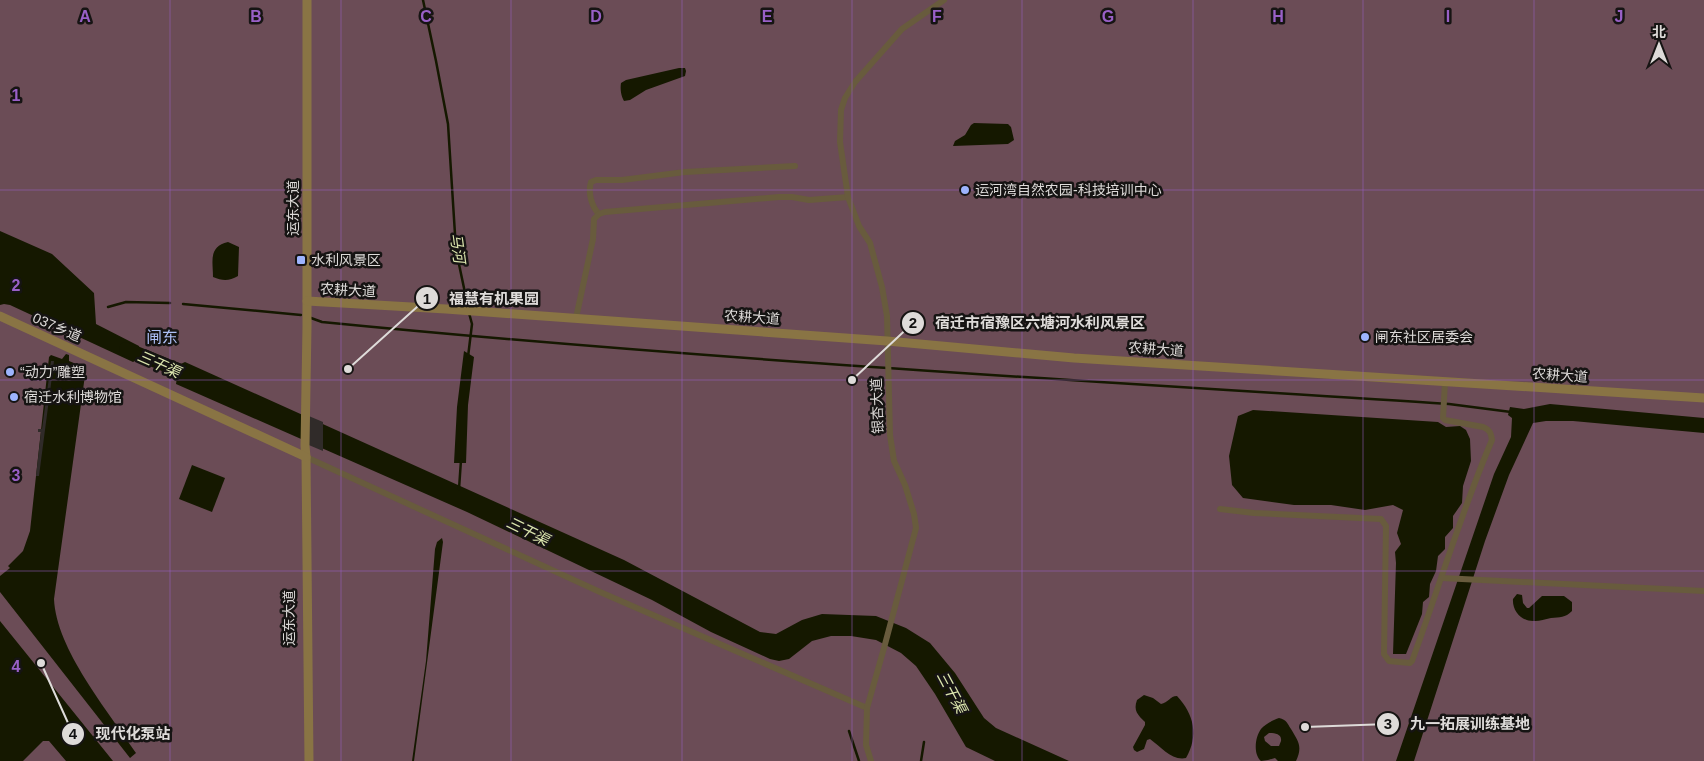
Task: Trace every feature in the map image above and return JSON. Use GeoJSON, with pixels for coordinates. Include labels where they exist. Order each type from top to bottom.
{"type":"FeatureCollection","features":[{"type":"Feature","properties":{"kind":"street","name":"运东大道"},"geometry":{"type":"LineString","coordinates":[[303,761],[304,452],[307,301],[307,0]]}},
{"type":"Feature","properties":{"kind":"street","name":"银杏大道"},"geometry":{"type":"LineString","coordinates":[[871,761],[866,745],[867,708],[916,528],[914,514],[905,485],[894,460],[890,436],[888,341],[882,287],[870,243],[859,226],[848,197],[840,142],[840,110],[855,82],[902,29],[944,0]]}},
{"type":"Feature","properties":{"kind":"street"},"geometry":{"type":"LineString","coordinates":[[599,214],[595,210],[589,189],[591,182],[596,180],[622,180],[685,172],[794,166]]}},
{"type":"Feature","properties":{"kind":"street"},"geometry":{"type":"LineString","coordinates":[[576,318],[593,239],[594,219],[599,214],[779,197],[809,200],[848,197]]}},
{"type":"Feature","properties":{"kind":"street","name":"农耕大道"},"geometry":{"type":"LineString","coordinates":[[307,301],[446,309],[888,341],[1074,358],[1704,398]]}},
{"type":"Feature","properties":{"kind":"street","name":"037乡道"},"geometry":{"type":"LineString","coordinates":[[0,316],[304,452]]}},
{"type":"Feature","properties":{"kind":"street"},"geometry":{"type":"LineString","coordinates":[[1220,509],[1254,513],[1381,520],[1384,522],[1386,526],[1384,654],[1389,661],[1405,663],[1412,661],[1445,579],[1473,484],[1492,440],[1488,429],[1443,418],[1444,382]]}},
{"type":"Feature","properties":{"kind":"street","name":"运东大道"},"geometry":{"type":"LineString","coordinates":[[304,452],[309,761]]}},
{"type":"Feature","properties":{"kind":"street"},"geometry":{"type":"LineString","coordinates":[[304,452],[600,592],[867,708]]}},
{"type":"Feature","properties":{"kind":"street"},"geometry":{"type":"LineString","coordinates":[[1445,579],[1704,591]]}},
{"type":"Feature","properties":{"kind":"shaded area"},"geometry":{"type":"Polygon","coordinates":[[[0,0],[1704,0],[1704,761],[0,761],[0,0]]]}},
{"type":"Feature","properties":{"kind":"water"},"geometry":{"type":"Polygon","coordinates":[[[685,68],[685,76],[646,90],[630,100],[624,101],[621,95],[621,83],[626,80],[685,68]]]}},
{"type":"Feature","properties":{"kind":"water"},"geometry":{"type":"Polygon","coordinates":[[[974,123],[1008,124],[1011,127],[1014,140],[1008,144],[953,146],[955,141],[965,135],[974,123]]]}},
{"type":"Feature","properties":{"kind":"water"},"geometry":{"type":"Polygon","coordinates":[[[0,231],[52,254],[94,293],[96,324],[139,346],[140,352],[144,356],[143,359],[133,362],[77,336],[72,342],[67,340],[68,332],[10,305],[0,305],[0,231]]]}},
{"type":"Feature","properties":{"kind":"water"},"geometry":{"type":"Polygon","coordinates":[[[228,242],[239,247],[238,276],[229,280],[213,277],[212,260],[214,251],[217,247],[228,242]]]}},
{"type":"Feature","properties":{"kind":"water"},"geometry":{"type":"Polygon","coordinates":[[[464,351],[474,357],[468,405],[466,463],[454,463],[457,407],[464,351]]]}},
{"type":"Feature","properties":{"kind":"water"},"geometry":{"type":"Polygon","coordinates":[[[66,354],[69,355],[69,361],[86,368],[54,599],[57,618],[73,659],[98,699],[136,753],[130,758],[0,592],[0,576],[10,568],[8,566],[23,551],[30,531],[49,357],[51,355],[62,359],[66,354]]]}},
{"type":"Feature","properties":{"kind":"water"},"geometry":{"type":"Polygon","coordinates":[[[167,361],[176,364],[185,362],[624,560],[760,632],[776,634],[802,620],[822,614],[876,616],[906,628],[930,643],[955,673],[984,718],[996,728],[1069,761],[995,761],[966,747],[916,666],[901,653],[876,640],[851,636],[831,636],[812,641],[789,659],[779,661],[770,659],[711,632],[652,600],[467,512],[176,384],[175,376],[172,372],[164,368],[167,361]]]}},
{"type":"Feature","properties":{"kind":"water"},"geometry":{"type":"Polygon","coordinates":[[[1550,404],[1704,418],[1704,433],[1573,421],[1533,423],[1509,475],[1485,541],[1414,761],[1396,761],[1494,474],[1511,437],[1512,418],[1508,415],[1510,407],[1524,409],[1550,404]]]}},
{"type":"Feature","properties":{"kind":"water"},"geometry":{"type":"Polygon","coordinates":[[[1253,410],[1438,422],[1446,427],[1460,426],[1466,430],[1470,439],[1471,461],[1463,486],[1462,503],[1453,516],[1453,528],[1445,537],[1445,549],[1438,556],[1436,571],[1430,584],[1429,597],[1423,602],[1422,614],[1406,654],[1393,654],[1395,552],[1401,544],[1397,533],[1403,510],[1393,505],[1365,510],[1331,505],[1294,505],[1243,498],[1232,485],[1229,456],[1238,416],[1253,410]]]}},
{"type":"Feature","properties":{"kind":"water"},"geometry":{"type":"Polygon","coordinates":[[[192,465],[225,478],[212,512],[179,499],[192,465]]]}},
{"type":"Feature","properties":{"kind":"water"},"geometry":{"type":"Polygon","coordinates":[[[442,538],[414,761],[412,761],[426,661],[435,549],[437,542],[442,538]]]}},
{"type":"Feature","properties":{"kind":"water"},"geometry":{"type":"Polygon","coordinates":[[[1517,594],[1522,595],[1523,603],[1527,608],[1542,596],[1564,596],[1572,602],[1572,611],[1562,617],[1537,621],[1526,620],[1514,608],[1513,599],[1517,594]]]}},
{"type":"Feature","properties":{"kind":"water"},"geometry":{"type":"Polygon","coordinates":[[[0,621],[113,761],[66,761],[49,741],[43,741],[23,761],[0,761],[0,621]]]}},
{"type":"Feature","properties":{"kind":"water"},"geometry":{"type":"Polygon","coordinates":[[[1144,695],[1153,698],[1161,704],[1177,696],[1183,703],[1193,726],[1192,742],[1186,758],[1171,755],[1150,739],[1147,740],[1144,749],[1137,752],[1134,750],[1133,747],[1145,725],[1136,707],[1137,700],[1144,695]]]}},
{"type":"Feature","properties":{"kind":"water"},"geometry":{"type":"Polygon","coordinates":[[[1279,718],[1286,722],[1298,740],[1299,751],[1296,761],[1278,761],[1275,758],[1261,761],[1256,750],[1259,732],[1269,722],[1279,718]],[[1269,733],[1264,737],[1265,741],[1271,746],[1279,746],[1281,741],[1278,734],[1269,733]]]}},
{"type":"Feature","properties":{"kind":"pier"},"geometry":{"type":"Polygon","coordinates":[[[51,361],[54,361],[39,476],[36,476],[41,432],[38,432],[38,429],[42,429],[50,370],[45,369],[45,367],[50,368],[51,361]]]}},
{"type":"Feature","properties":{"kind":"pier"},"geometry":{"type":"Polygon","coordinates":[[[304,414],[323,422],[323,451],[304,443],[304,414]]]}},
{"type":"Feature","properties":{"kind":"waterway","name":"马河"},"geometry":{"type":"LineString","coordinates":[[423,0],[448,124],[456,250],[468,307]]}},
{"type":"Feature","properties":{"kind":"waterway"},"geometry":{"type":"LineString","coordinates":[[108,307],[126,302],[170,303]]}},
{"type":"Feature","properties":{"kind":"waterway"},"geometry":{"type":"LineString","coordinates":[[183,304],[301,315]]}},
{"type":"Feature","properties":{"kind":"waterway","name":"马河"},"geometry":{"type":"LineString","coordinates":[[468,357],[472,324],[469,313]]}},
{"type":"Feature","properties":{"kind":"waterway"},"geometry":{"type":"LineString","coordinates":[[311,318],[322,322],[603,347],[885,368],[1449,404],[1511,412]]}},
{"type":"Feature","properties":{"kind":"waterway","name":"三干渠"},"geometry":{"type":"LineString","coordinates":[[126,349],[183,372]]}},
{"type":"Feature","properties":{"kind":"waterway","name":"马河"},"geometry":{"type":"LineString","coordinates":[[459,489],[461,460]]}},
{"type":"Feature","properties":{"kind":"waterway"},"geometry":{"type":"LineString","coordinates":[[849,731],[859,761]]}},
{"type":"Feature","properties":{"kind":"waterway"},"geometry":{"type":"LineString","coordinates":[[921,761],[924,742]]}},
{"type":"Feature","properties":{"kind":"place","name":"运河湾自然农园-科技培训中心"},"geometry":{"type":"Point","coordinates":[965,190]}},
{"type":"Feature","properties":{"kind":"place","name":"水利风景区"},"geometry":{"type":"Point","coordinates":[301,260]}},
{"type":"Feature","properties":{"kind":"place","name":"闸东社区居委会"},"geometry":{"type":"Point","coordinates":[1365,337]}},
{"type":"Feature","properties":{"kind":"place","name":"福慧有机果园"},"geometry":{"type":"Point","coordinates":[348,369]}},
{"type":"Feature","properties":{"kind":"place","name":"“动力”雕塑"},"geometry":{"type":"Point","coordinates":[10,372]}},
{"type":"Feature","properties":{"kind":"place","name":"宿迁市宿豫区六塘河水利风景区"},"geometry":{"type":"Point","coordinates":[852,380]}},
{"type":"Feature","properties":{"kind":"place","name":"宿迁水利博物馆"},"geometry":{"type":"Point","coordinates":[14,397]}},
{"type":"Feature","properties":{"kind":"place","name":"现代化泵站"},"geometry":{"type":"Point","coordinates":[41,663]}},
{"type":"Feature","properties":{"kind":"place","name":"九一拓展训练基地"},"geometry":{"type":"Point","coordinates":[1305,727]}},
{"type":"Feature","properties":{"kind":"district","name":"闸东"},"geometry":{"type":"Point","coordinates":[162,337]}}]}
